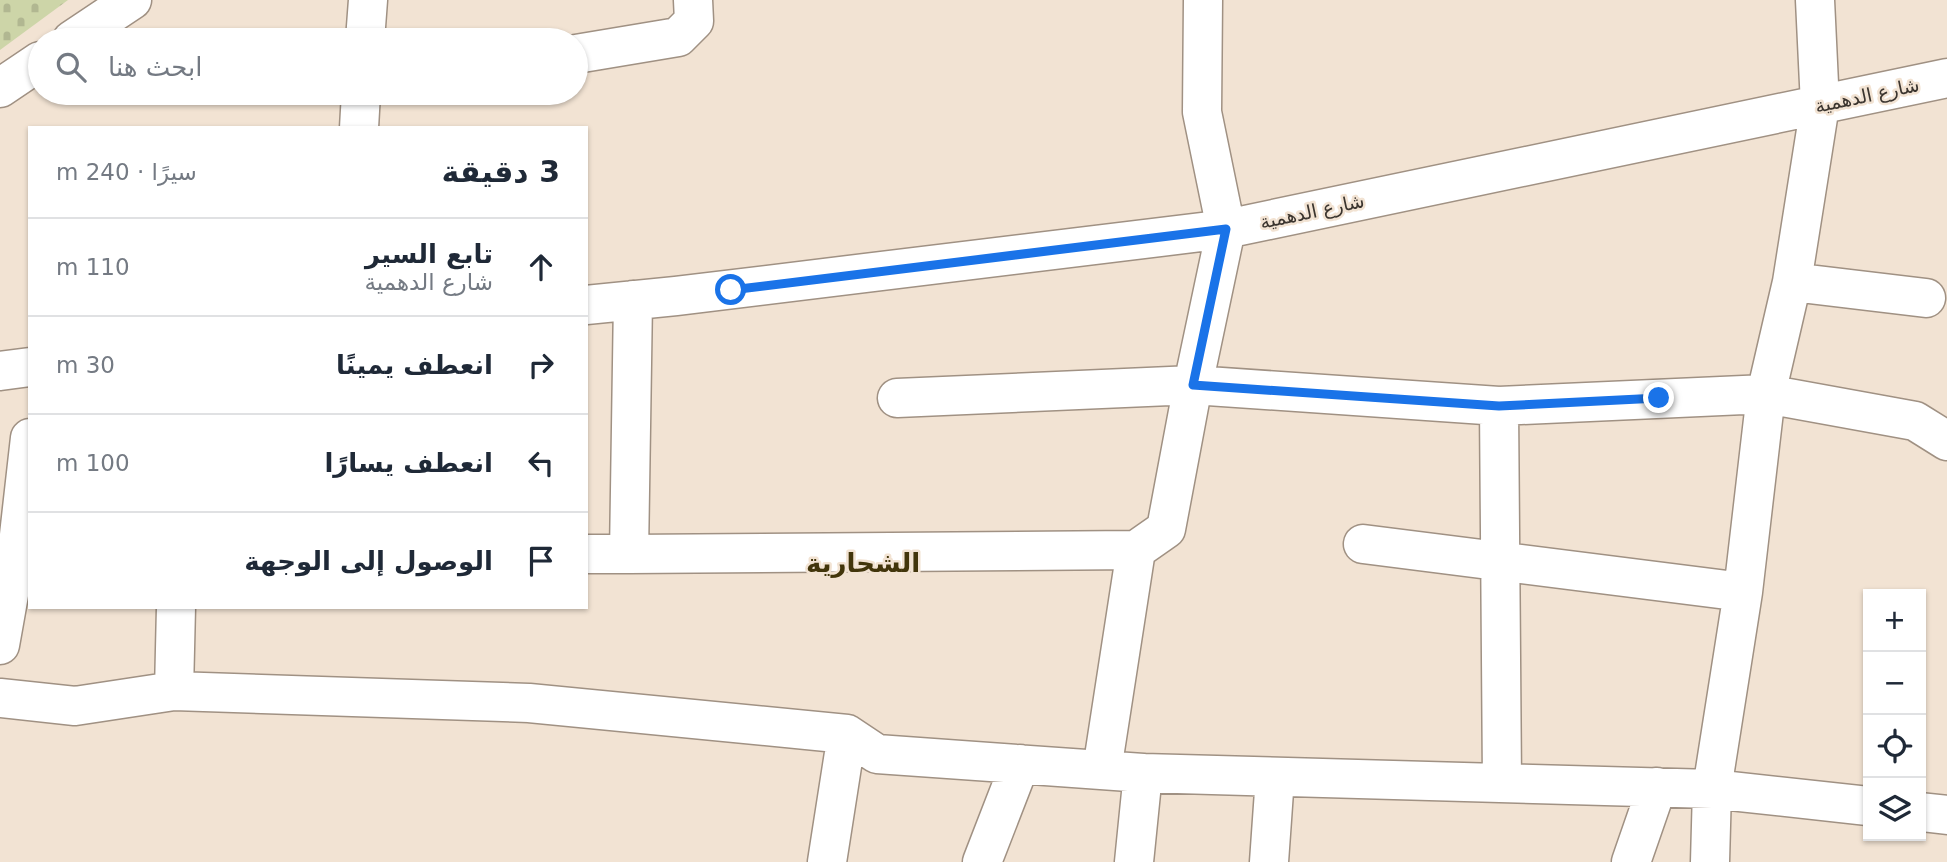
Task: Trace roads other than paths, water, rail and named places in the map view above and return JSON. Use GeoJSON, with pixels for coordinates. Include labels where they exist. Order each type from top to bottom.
{"type":"FeatureCollection","features":[{"type":"Feature","properties":{"kind":"street"},"geometry":{"type":"LineString","coordinates":[[90,28],[132,0]]}},
{"type":"Feature","properties":{"kind":"street"},"geometry":{"type":"LineString","coordinates":[[366,28],[368,0]]}},
{"type":"Feature","properties":{"kind":"street"},"geometry":{"type":"LineString","coordinates":[[588,52],[678,37],[694,21],[693,0]]}},
{"type":"Feature","properties":{"kind":"street"},"geometry":{"type":"LineString","coordinates":[[588,554],[1136,550],[1166,530],[1226,229],[1202,111],[1203,0]]}},
{"type":"Feature","properties":{"kind":"street"},"geometry":{"type":"LineString","coordinates":[[1710,862],[1712,789],[1743,592],[1766,394],[1792,282],[1820,105],[1815,0]]}},
{"type":"Feature","properties":{"kind":"street"},"geometry":{"type":"LineString","coordinates":[[0,88],[28,69]]}},
{"type":"Feature","properties":{"kind":"street","name":"شارع الدهمية"},"geometry":{"type":"LineString","coordinates":[[588,305],[1226,229],[1947,78]]}},
{"type":"Feature","properties":{"kind":"street"},"geometry":{"type":"LineString","coordinates":[[359,126],[360,105]]}},
{"type":"Feature","properties":{"kind":"street"},"geometry":{"type":"LineString","coordinates":[[1792,282],[1926,298]]}},
{"type":"Feature","properties":{"kind":"street"},"geometry":{"type":"LineString","coordinates":[[629,554],[633,300]]}},
{"type":"Feature","properties":{"kind":"street"},"geometry":{"type":"LineString","coordinates":[[0,371],[28,367]]}},
{"type":"Feature","properties":{"kind":"street"},"geometry":{"type":"LineString","coordinates":[[897,398],[1193,385],[1499,406],[1766,394],[1915,421],[1947,441]]}},
{"type":"Feature","properties":{"kind":"street"},"geometry":{"type":"LineString","coordinates":[[1499,406],[1502,783]]}},
{"type":"Feature","properties":{"kind":"street"},"geometry":{"type":"LineString","coordinates":[[0,645],[9,544],[28,448]]}},
{"type":"Feature","properties":{"kind":"street"},"geometry":{"type":"LineString","coordinates":[[1363,544],[1743,592]]}},
{"type":"Feature","properties":{"kind":"street"},"geometry":{"type":"LineString","coordinates":[[1102,770],[1136,550]]}},
{"type":"Feature","properties":{"kind":"street"},"geometry":{"type":"LineString","coordinates":[[174,691],[176,609]]}},
{"type":"Feature","properties":{"kind":"street"},"geometry":{"type":"LineString","coordinates":[[0,698],[75,706],[174,691],[529,704],[847,734],[877,754],[1143,773],[1712,789],[1863,805]]}},
{"type":"Feature","properties":{"kind":"street"},"geometry":{"type":"LineString","coordinates":[[827,862],[847,734]]}},
{"type":"Feature","properties":{"kind":"street"},"geometry":{"type":"LineString","coordinates":[[982,862],[1020,764]]}},
{"type":"Feature","properties":{"kind":"street"},"geometry":{"type":"LineString","coordinates":[[1134,862],[1143,773]]}},
{"type":"Feature","properties":{"kind":"street"},"geometry":{"type":"LineString","coordinates":[[1269,862],[1275,776]]}},
{"type":"Feature","properties":{"kind":"street"},"geometry":{"type":"LineString","coordinates":[[1631,862],[1657,787]]}},
{"type":"Feature","properties":{"kind":"street"},"geometry":{"type":"LineString","coordinates":[[1926,813],[1947,815]]}},
{"type":"Feature","properties":{"kind":"district","name":"الشحارية"},"geometry":{"type":"Point","coordinates":[863,563]}}]}
